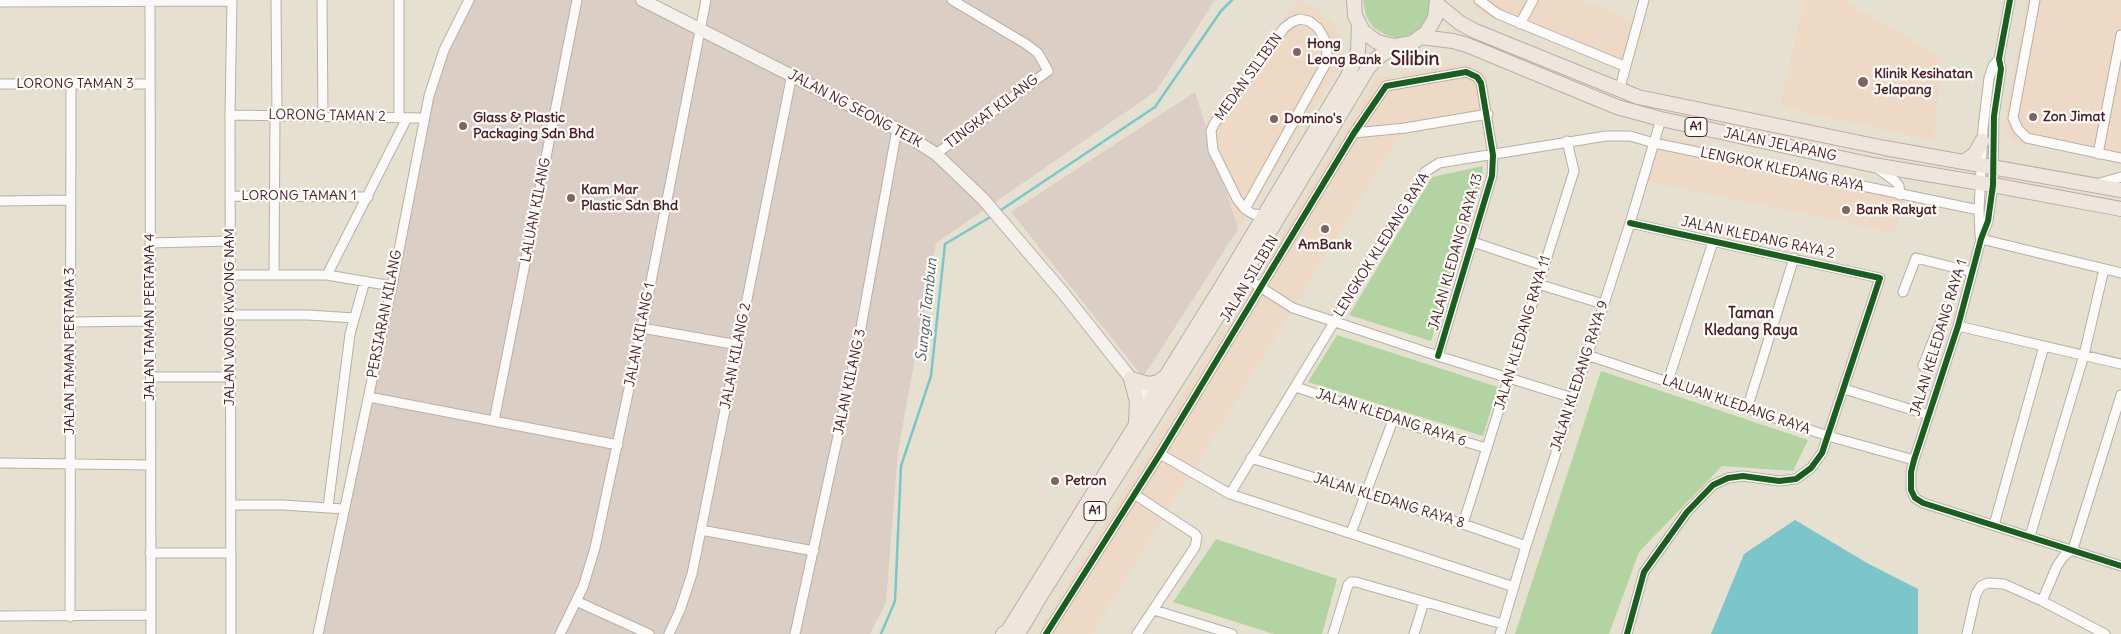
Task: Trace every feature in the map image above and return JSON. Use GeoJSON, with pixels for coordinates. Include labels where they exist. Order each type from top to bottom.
{"type":"FeatureCollection","features":[{"type":"Feature","properties":{"kind":"main road","name":"JALAN NG SEONG TEIK"},"geometry":{"type":"LineString","coordinates":[[642,0],[792,74],[897,129],[936,154],[983,199],[1064,294],[1131,379],[1151,399]]}},
{"type":"Feature","properties":{"kind":"main road","name":"A1"},"geometry":{"type":"LineString","coordinates":[[1352,3],[1359,25],[1374,40],[1384,45],[1395,46],[1409,44],[1421,38],[1433,23],[1438,3]]}},
{"type":"Feature","properties":{"kind":"main road","name":"JALAN JELAPANG"},"geometry":{"type":"LineString","coordinates":[[1438,3],[1460,23],[1474,31],[1619,91],[1638,97],[1750,122],[2121,190]]}},
{"type":"Feature","properties":{"kind":"main road","name":"JALAN SILIBIN"},"geometry":{"type":"LineString","coordinates":[[1009,633],[1222,286],[1259,220],[1355,64],[1358,51],[1359,25]]}},
{"type":"Feature","properties":{"kind":"main road","name":"JALAN JELAPANG"},"geometry":{"type":"LineString","coordinates":[[1421,38],[1453,41],[1467,45],[1617,107],[1661,119],[1873,165],[2121,209]]}},
{"type":"Feature","properties":{"kind":"main road","name":"JALAN SILIBIN"},"geometry":{"type":"LineString","coordinates":[[1009,633],[1039,598],[1171,392],[1244,276],[1368,68],[1377,58],[1395,46]]}},
{"type":"Feature","properties":{"kind":"main road"},"geometry":{"type":"LineString","coordinates":[[1965,162],[1976,154],[1982,141]]}},
{"type":"Feature","properties":{"kind":"main road"},"geometry":{"type":"LineString","coordinates":[[1244,276],[1240,270],[1241,262],[1256,239],[1259,220],[1283,209]]}},
{"type":"Feature","properties":{"kind":"main road"},"geometry":{"type":"LineString","coordinates":[[1222,286],[1234,276],[1244,276]]}},
{"type":"Feature","properties":{"kind":"main road"},"geometry":{"type":"LineString","coordinates":[[1131,379],[1151,384],[1166,377]]}},
{"type":"Feature","properties":{"kind":"main road"},"geometry":{"type":"LineString","coordinates":[[1131,379],[1137,402],[1136,425]]}},
{"type":"Feature","properties":{"kind":"main road"},"geometry":{"type":"LineString","coordinates":[[1151,399],[1160,401],[1171,392]]}},
{"type":"Feature","properties":{"kind":"street"},"geometry":{"type":"LineString","coordinates":[[274,274],[276,0]]}},
{"type":"Feature","properties":{"kind":"street"},"geometry":{"type":"LineString","coordinates":[[322,0],[323,116]]}},
{"type":"Feature","properties":{"kind":"street"},"geometry":{"type":"LineString","coordinates":[[327,275],[368,197],[403,118],[399,0]]}},
{"type":"Feature","properties":{"kind":"street","name":"PERSIARAN KILANG"},"geometry":{"type":"LineString","coordinates":[[318,634],[392,286],[429,96],[444,50],[469,0]]}},
{"type":"Feature","properties":{"kind":"street","name":"LALUAN KILANG"},"geometry":{"type":"LineString","coordinates":[[494,421],[577,0]]}},
{"type":"Feature","properties":{"kind":"street","name":"JALAN KILANG 1"},"geometry":{"type":"LineString","coordinates":[[560,634],[587,575],[595,548],[642,328],[706,0]]}},
{"type":"Feature","properties":{"kind":"street","name":"TINGKAT KILANG"},"geometry":{"type":"LineString","coordinates":[[936,154],[1048,71],[1038,53],[1026,44],[952,0]]}},
{"type":"Feature","properties":{"kind":"street"},"geometry":{"type":"LineString","coordinates":[[1479,0],[1498,14],[1624,66]]}},
{"type":"Feature","properties":{"kind":"street"},"geometry":{"type":"LineString","coordinates":[[1520,24],[1533,0]]}},
{"type":"Feature","properties":{"kind":"street"},"geometry":{"type":"LineString","coordinates":[[1619,91],[1624,66],[1644,0]]}},
{"type":"Feature","properties":{"kind":"street"},"geometry":{"type":"LineString","coordinates":[[1987,184],[2001,69],[1999,59],[2010,0]]}},
{"type":"Feature","properties":{"kind":"street"},"geometry":{"type":"LineString","coordinates":[[2035,0],[2013,118],[2018,129],[2027,138],[2121,158]]}},
{"type":"Feature","properties":{"kind":"street","name":"JALAN TAMAN PERTAMA 4"},"geometry":{"type":"LineString","coordinates":[[150,1],[151,634]]}},
{"type":"Feature","properties":{"kind":"street"},"geometry":{"type":"LineString","coordinates":[[0,2],[232,1]]}},
{"type":"Feature","properties":{"kind":"street","name":"JALAN WONG KWONG NAM"},"geometry":{"type":"LineString","coordinates":[[231,634],[230,115],[232,1]]}},
{"type":"Feature","properties":{"kind":"street","name":"MEDAN SILIBIN"},"geometry":{"type":"LineString","coordinates":[[1245,209],[1325,65],[1327,53],[1325,40],[1318,28],[1309,21],[1300,20],[1292,22],[1284,28],[1214,124],[1211,131],[1213,150],[1237,199],[1245,209],[1259,220]]}},
{"type":"Feature","properties":{"kind":"street"},"geometry":{"type":"LineString","coordinates":[[2098,154],[2121,35]]}},
{"type":"Feature","properties":{"kind":"street"},"geometry":{"type":"LineString","coordinates":[[1988,165],[1982,141],[1990,78],[1993,66],[1999,59]]}},
{"type":"Feature","properties":{"kind":"street","name":"JALAN SILIBIN"},"geometry":{"type":"LineString","coordinates":[[1046,634],[1160,454],[1354,133],[1386,86],[1459,72],[1473,73],[1478,76],[1488,114],[1493,155]]}},
{"type":"Feature","properties":{"kind":"street","name":"JALAN KILANG 2"},"geometry":{"type":"LineString","coordinates":[[669,634],[680,610],[692,574],[792,74]]}},
{"type":"Feature","properties":{"kind":"street","name":"LORONG TAMAN 3"},"geometry":{"type":"LineString","coordinates":[[0,84],[150,84]]}},
{"type":"Feature","properties":{"kind":"street","name":"JALAN TAMAN PERTAMA 3"},"geometry":{"type":"LineString","coordinates":[[70,616],[71,84]]}},
{"type":"Feature","properties":{"kind":"street"},"geometry":{"type":"LineString","coordinates":[[1354,133],[1405,128],[1488,114]]}},
{"type":"Feature","properties":{"kind":"street","name":"LORONG TAMAN 2"},"geometry":{"type":"LineString","coordinates":[[230,115],[424,118]]}},
{"type":"Feature","properties":{"kind":"street","name":"JALAN KLEDANG RAYA 9"},"geometry":{"type":"LineString","coordinates":[[1500,634],[1661,119]]}},
{"type":"Feature","properties":{"kind":"street","name":"JALAN KILANG 3"},"geometry":{"type":"LineString","coordinates":[[796,634],[858,344],[897,129]]}},
{"type":"Feature","properties":{"kind":"street","name":"LENGKOK KLEDANG RAYA"},"geometry":{"type":"LineString","coordinates":[[1230,494],[1425,172],[1439,163],[1619,135],[1630,136],[1654,144],[1979,210]]}},
{"type":"Feature","properties":{"kind":"street","name":"JALAN KLEDANG RAYA 11"},"geometry":{"type":"LineString","coordinates":[[1463,524],[1574,172],[1567,142]]}},
{"type":"Feature","properties":{"kind":"street","name":"JALAN KLEDANG RAYA 13"},"geometry":{"type":"LineString","coordinates":[[1438,356],[1492,176],[1493,155]]}},
{"type":"Feature","properties":{"kind":"street"},"geometry":{"type":"LineString","coordinates":[[1873,165],[1895,181],[1899,186],[1900,195]]}},
{"type":"Feature","properties":{"kind":"street"},"geometry":{"type":"LineString","coordinates":[[2093,184],[2121,177]]}},
{"type":"Feature","properties":{"kind":"street","name":"JALAN KELEDANG RAYA 1"},"geometry":{"type":"LineString","coordinates":[[1981,239],[1979,210],[1987,184]]}},
{"type":"Feature","properties":{"kind":"street","name":"JALAN KELEDANG RAYA 1"},"geometry":{"type":"LineString","coordinates":[[1987,184],[1988,221],[1981,239],[1958,327],[1914,460],[1910,482],[1915,498],[1923,503],[1994,525]]}},
{"type":"Feature","properties":{"kind":"street","name":"LORONG TAMAN 1"},"geometry":{"type":"LineString","coordinates":[[230,196],[368,197]]}},
{"type":"Feature","properties":{"kind":"street"},"geometry":{"type":"LineString","coordinates":[[0,201],[71,200]]}},
{"type":"Feature","properties":{"kind":"street","name":"JALAN KLEDANG RAYA 2"},"geometry":{"type":"LineString","coordinates":[[1630,223],[1880,278],[1844,389]]}},
{"type":"Feature","properties":{"kind":"street"},"geometry":{"type":"LineString","coordinates":[[1981,239],[2121,273]]}},
{"type":"Feature","properties":{"kind":"street"},"geometry":{"type":"LineString","coordinates":[[150,243],[230,241]]}},
{"type":"Feature","properties":{"kind":"street"},"geometry":{"type":"LineString","coordinates":[[1473,242],[1544,266]]}},
{"type":"Feature","properties":{"kind":"street"},"geometry":{"type":"LineString","coordinates":[[1668,382],[1713,242]]}},
{"type":"Feature","properties":{"kind":"street"},"geometry":{"type":"LineString","coordinates":[[1746,408],[1794,258]]}},
{"type":"Feature","properties":{"kind":"street"},"geometry":{"type":"LineString","coordinates":[[1903,292],[1916,258],[1972,272]]}},
{"type":"Feature","properties":{"kind":"street"},"geometry":{"type":"LineString","coordinates":[[2030,536],[2084,355],[2104,269]]}},
{"type":"Feature","properties":{"kind":"street"},"geometry":{"type":"LineString","coordinates":[[230,275],[327,275],[392,286]]}},
{"type":"Feature","properties":{"kind":"street"},"geometry":{"type":"LineString","coordinates":[[1244,276],[1259,288],[1292,308],[1573,398]]}},
{"type":"Feature","properties":{"kind":"street"},"geometry":{"type":"LineString","coordinates":[[328,507],[354,318],[366,281]]}},
{"type":"Feature","properties":{"kind":"street"},"geometry":{"type":"LineString","coordinates":[[1538,284],[1604,304]]}},
{"type":"Feature","properties":{"kind":"street"},"geometry":{"type":"LineString","coordinates":[[1923,366],[1944,313]]}},
{"type":"Feature","properties":{"kind":"street"},"geometry":{"type":"LineString","coordinates":[[230,315],[308,314],[354,318]]}},
{"type":"Feature","properties":{"kind":"street"},"geometry":{"type":"LineString","coordinates":[[71,322],[150,321]]}},
{"type":"Feature","properties":{"kind":"street"},"geometry":{"type":"LineString","coordinates":[[1941,324],[2121,364]]}},
{"type":"Feature","properties":{"kind":"street"},"geometry":{"type":"LineString","coordinates":[[642,328],[738,345]]}},
{"type":"Feature","properties":{"kind":"street"},"geometry":{"type":"LineString","coordinates":[[2044,346],[1994,525],[2121,566]]}},
{"type":"Feature","properties":{"kind":"street","name":"LALUAN KLEDANG RAYA"},"geometry":{"type":"LineString","coordinates":[[1587,355],[1828,436],[1914,460]]}},
{"type":"Feature","properties":{"kind":"street"},"geometry":{"type":"LineString","coordinates":[[151,377],[230,377]]}},
{"type":"Feature","properties":{"kind":"street","name":"JALAN KLEDANG RAYA 6"},"geometry":{"type":"LineString","coordinates":[[1296,387],[1393,420],[1486,448]]}},
{"type":"Feature","properties":{"kind":"street"},"geometry":{"type":"LineString","coordinates":[[1627,634],[1644,572],[1701,497],[1713,485],[1728,478],[1743,476],[1778,481],[1796,479],[1811,468],[1822,453],[1844,389],[1929,415]]}},
{"type":"Feature","properties":{"kind":"street"},"geometry":{"type":"LineString","coordinates":[[2042,601],[2057,566],[2064,556],[2073,549],[2121,395]]}},
{"type":"Feature","properties":{"kind":"street"},"geometry":{"type":"LineString","coordinates":[[368,397],[618,445]]}},
{"type":"Feature","properties":{"kind":"street"},"geometry":{"type":"LineString","coordinates":[[1351,533],[1364,493],[1393,420]]}},
{"type":"Feature","properties":{"kind":"street"},"geometry":{"type":"LineString","coordinates":[[1160,454],[1230,494],[1514,587]]}},
{"type":"Feature","properties":{"kind":"street","name":"JALAN KLEDANG RAYA 8"},"geometry":{"type":"LineString","coordinates":[[1251,458],[1463,524],[1526,546]]}},
{"type":"Feature","properties":{"kind":"street"},"geometry":{"type":"LineString","coordinates":[[0,463],[150,465]]}},
{"type":"Feature","properties":{"kind":"street"},"geometry":{"type":"LineString","coordinates":[[1134,494],[1195,534],[1197,542],[1137,634]]}},
{"type":"Feature","properties":{"kind":"street"},"geometry":{"type":"LineString","coordinates":[[231,505],[344,509]]}},
{"type":"Feature","properties":{"kind":"street"},"geometry":{"type":"LineString","coordinates":[[701,530],[814,551]]}},
{"type":"Feature","properties":{"kind":"street"},"geometry":{"type":"LineString","coordinates":[[150,553],[231,553]]}},
{"type":"Feature","properties":{"kind":"street"},"geometry":{"type":"LineString","coordinates":[[1333,634],[1348,585],[1351,582],[1502,624]]}},
{"type":"Feature","properties":{"kind":"street"},"geometry":{"type":"LineString","coordinates":[[1967,634],[1976,594],[1981,586],[1988,582],[2004,584],[2042,601],[2104,634]]}},
{"type":"Feature","properties":{"kind":"street"},"geometry":{"type":"LineString","coordinates":[[576,601],[650,634]]}},
{"type":"Feature","properties":{"kind":"street"},"geometry":{"type":"LineString","coordinates":[[1414,634],[1424,602]]}},
{"type":"Feature","properties":{"kind":"street"},"geometry":{"type":"LineString","coordinates":[[1154,610],[1232,634]]}},
{"type":"Feature","properties":{"kind":"street"},"geometry":{"type":"LineString","coordinates":[[0,616],[150,615]]}},
{"type":"Feature","properties":{"kind":"shaded area"},"geometry":{"type":"Polygon","coordinates":[[[473,0],[647,0],[699,26],[705,0],[1215,0],[1156,91],[936,243],[898,451],[886,602],[870,634],[321,634],[438,69],[473,0]]]}},
{"type":"Feature","properties":{"kind":"shaded area"},"geometry":{"type":"Polygon","coordinates":[[[1298,0],[1302,0],[1320,11],[1336,26],[1345,58],[1238,229],[1204,124],[1298,0]]]}},
{"type":"Feature","properties":{"kind":"shaded area"},"geometry":{"type":"Polygon","coordinates":[[[1472,0],[1583,0],[1647,27],[1629,73],[1477,12],[1472,0]]]}},
{"type":"Feature","properties":{"kind":"shaded area","name":"Klinik Kesihatan Jelapang"},"geometry":{"type":"Polygon","coordinates":[[[1804,0],[1844,0],[1941,57],[1934,141],[1780,107],[1804,0]]]}},
{"type":"Feature","properties":{"kind":"shaded area"},"geometry":{"type":"Polygon","coordinates":[[[2027,0],[2121,0],[2121,160],[2012,142],[2003,128],[2027,0]]]}},
{"type":"Feature","properties":{"kind":"shaded area"},"geometry":{"type":"Polygon","coordinates":[[[1462,64],[1486,72],[1493,113],[1405,127],[1092,634],[1036,634],[1377,78],[1462,64]]]}},
{"type":"Feature","properties":{"kind":"shaded area"},"geometry":{"type":"Polygon","coordinates":[[[1195,92],[1238,229],[1143,377],[1011,212],[1195,92]]]}},
{"type":"Feature","properties":{"kind":"shaded area"},"geometry":{"type":"Polygon","coordinates":[[[1654,134],[1905,191],[1895,233],[1641,180],[1654,134]]]}},
{"type":"Feature","properties":{"kind":"green space"},"geometry":{"type":"Polygon","coordinates":[[[1363,0],[1435,0],[1426,26],[1410,36],[1397,38],[1384,34],[1373,27],[1366,16],[1363,0]]]}},
{"type":"Feature","properties":{"kind":"green space"},"geometry":{"type":"Polygon","coordinates":[[[1483,166],[1481,184],[1431,341],[1349,315],[1432,177],[1483,166]]]}},
{"type":"Feature","properties":{"kind":"green space"},"geometry":{"type":"Polygon","coordinates":[[[1337,335],[1498,387],[1483,436],[1308,382],[1337,335]]]}},
{"type":"Feature","properties":{"kind":"green space"},"geometry":{"type":"Polygon","coordinates":[[[1601,371],[1808,440],[1793,471],[1722,466],[1639,552],[1609,634],[1515,634],[1601,371]]]}},
{"type":"Feature","properties":{"kind":"green space"},"geometry":{"type":"Polygon","coordinates":[[[1216,539],[1337,579],[1322,634],[1274,634],[1173,602],[1216,539]]]}},
{"type":"Feature","properties":{"kind":"water"},"geometry":{"type":"Polygon","coordinates":[[[1795,520],[1867,563],[1918,589],[1918,634],[1711,634],[1744,554],[1795,520]]]}},
{"type":"Feature","properties":{"kind":"waterway","name":"Sungai Tambun"},"geometry":{"type":"LineString","coordinates":[[998,212],[1155,107],[1221,11],[1232,0]]}},
{"type":"Feature","properties":{"kind":"waterway","name":"Sungai Tambun"},"geometry":{"type":"LineString","coordinates":[[881,634],[895,601],[901,466],[931,376],[945,244],[992,216]]}},
{"type":"Feature","properties":{"kind":"cycle path"},"geometry":{"type":"LineString","coordinates":[[2010,0],[1999,59],[2001,69],[1994,116],[1993,185],[1988,221],[1981,239],[1958,326],[1914,460],[1911,472],[1911,490],[1915,498],[1923,503],[2121,566]]}},
{"type":"Feature","properties":{"kind":"cycle path"},"geometry":{"type":"LineString","coordinates":[[1046,634],[1160,454],[1354,133],[1386,86],[1466,72],[1477,77],[1481,83],[1493,155],[1492,176],[1438,356]]}},
{"type":"Feature","properties":{"kind":"cycle path"},"geometry":{"type":"LineString","coordinates":[[1627,634],[1644,572],[1687,512],[1713,485],[1728,478],[1743,476],[1779,481],[1796,479],[1811,468],[1822,453],[1880,278],[1630,223]]}},
{"type":"Feature","properties":{"kind":"place","name":"Hong Leong Bank"},"geometry":{"type":"Point","coordinates":[1297,52]}},
{"type":"Feature","properties":{"kind":"place","name":"Klinik Kesihatan Jelapang"},"geometry":{"type":"Point","coordinates":[1863,82]}},
{"type":"Feature","properties":{"kind":"place","name":"Zon Jimat"},"geometry":{"type":"Point","coordinates":[2033,117]}},
{"type":"Feature","properties":{"kind":"place","name":"Domino's"},"geometry":{"type":"Point","coordinates":[1274,119]}},
{"type":"Feature","properties":{"kind":"place","name":"Glass & Plastic Packaging Sdn Bhd"},"geometry":{"type":"Point","coordinates":[463,126]}},
{"type":"Feature","properties":{"kind":"place","name":"Kam Mar Plastic Sdn Bhd"},"geometry":{"type":"Point","coordinates":[571,198]}},
{"type":"Feature","properties":{"kind":"place","name":"Bank Rakyat"},"geometry":{"type":"Point","coordinates":[1846,210]}},
{"type":"Feature","properties":{"kind":"place","name":"AmBank"},"geometry":{"type":"Point","coordinates":[1325,229]}},
{"type":"Feature","properties":{"kind":"place","name":"Petron"},"geometry":{"type":"Point","coordinates":[1055,481]}},
{"type":"Feature","properties":{"kind":"district","name":"Silibin"},"geometry":{"type":"Point","coordinates":[1415,60]}},
{"type":"Feature","properties":{"kind":"district","name":"Taman Kledang Raya"},"geometry":{"type":"Point","coordinates":[1751,322]}}]}
